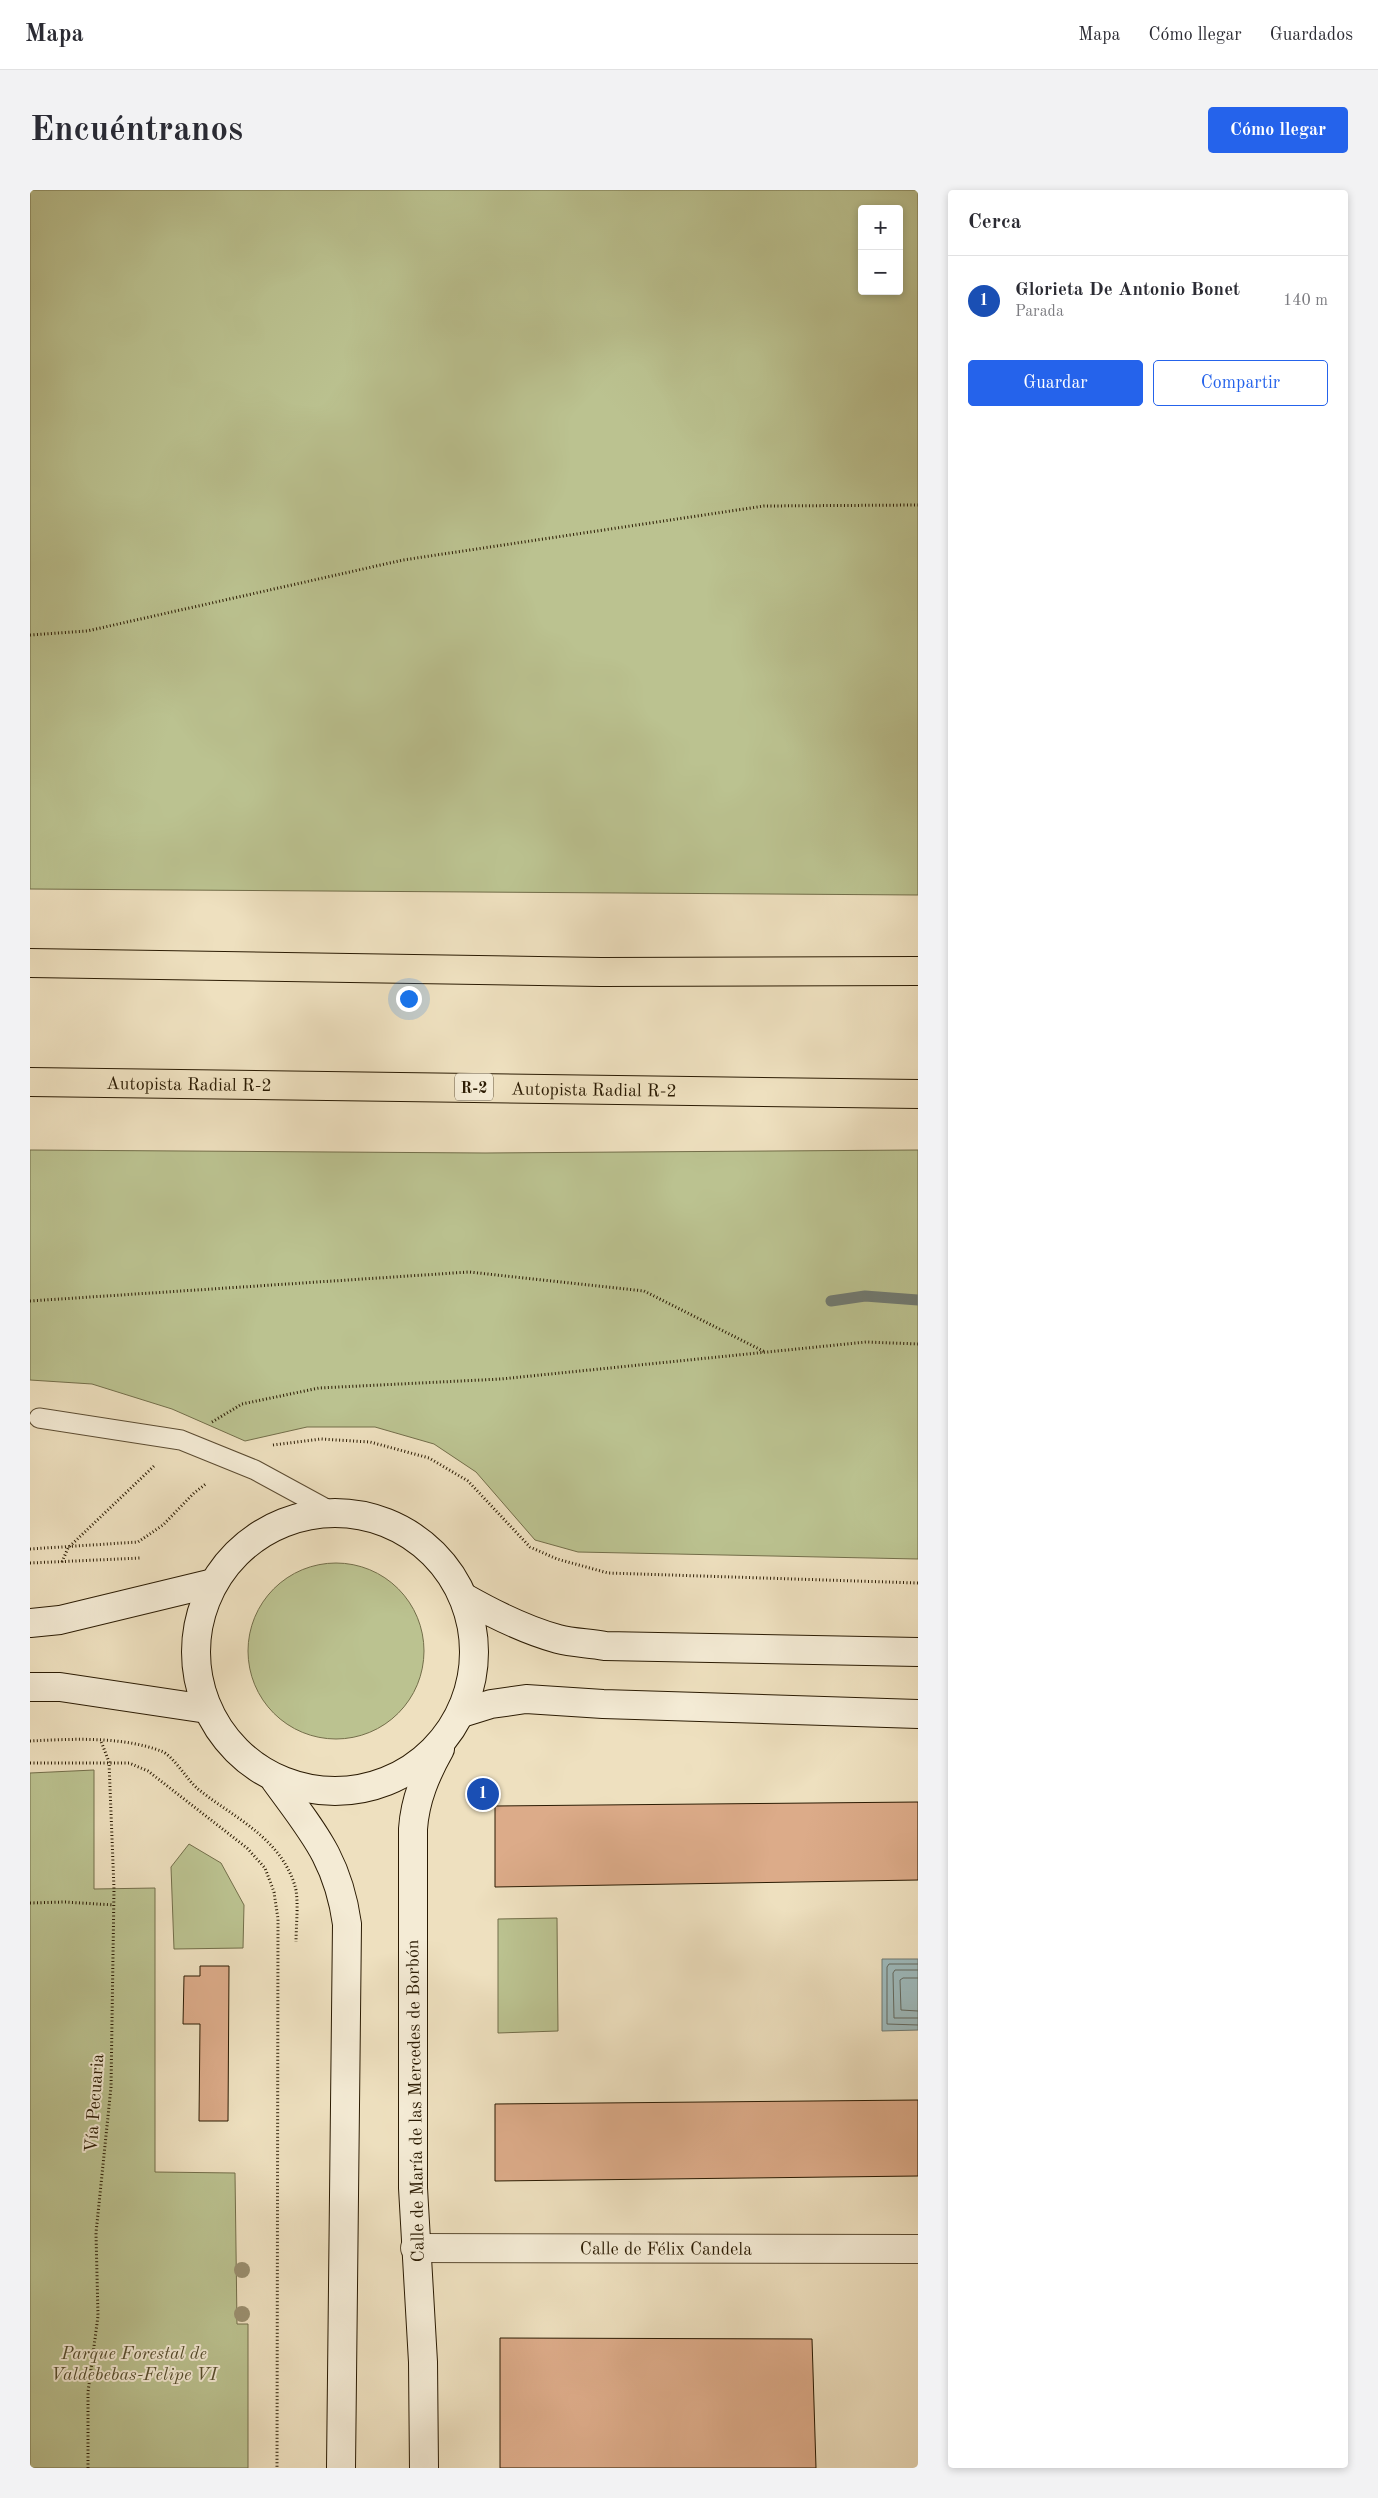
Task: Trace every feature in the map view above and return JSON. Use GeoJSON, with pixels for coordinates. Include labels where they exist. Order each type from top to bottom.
{"type":"FeatureCollection","features":[{"type":"Feature","properties":{"kind":"highway"},"geometry":{"type":"LineString","coordinates":[[30,963],[602,972],[918,971]]}},
{"type":"Feature","properties":{"kind":"highway","name":"Autopista Radial R-2"},"geometry":{"type":"LineString","coordinates":[[30,1082],[918,1094]]}},
{"type":"Feature","properties":{"kind":"street"},"geometry":{"type":"LineString","coordinates":[[342,2468],[347,1924],[338,1880],[321,1843],[274,1780],[230,1745],[207,1709],[196,1667],[198,1624],[213,1583],[234,1555],[262,1534],[294,1519],[334,1513],[375,1518],[412,1536],[443,1564],[465,1598],[503,1619],[559,1639],[605,1646],[918,1652]]}},
{"type":"Feature","properties":{"kind":"street"},"geometry":{"type":"LineString","coordinates":[[30,1623],[60,1620],[213,1583]]}},
{"type":"Feature","properties":{"kind":"street","name":"Calle de María de las Mercedes de Borbón"},"geometry":{"type":"LineString","coordinates":[[424,2468],[423,2362],[415,2248],[413,1829],[414,1815],[424,1778],[462,1713],[474,1676],[475,1636],[465,1598]]}},
{"type":"Feature","properties":{"kind":"street"},"geometry":{"type":"LineString","coordinates":[[30,1688],[60,1688],[207,1709]]}},
{"type":"Feature","properties":{"kind":"street"},"geometry":{"type":"LineString","coordinates":[[462,1713],[491,1704],[526,1699],[603,1704],[918,1714]]}},
{"type":"Feature","properties":{"kind":"street"},"geometry":{"type":"LineString","coordinates":[[274,1780],[324,1791],[372,1784],[411,1767],[445,1741]]}},
{"type":"Feature","properties":{"kind":"street","name":"Calle de Félix Candela"},"geometry":{"type":"LineString","coordinates":[[415,2248],[516,2250],[918,2249]]}},
{"type":"Feature","properties":{"kind":"lane"},"geometry":{"type":"LineString","coordinates":[[39,1418],[181,1440],[237,1462],[334,1513]]}},
{"type":"Feature","properties":{"kind":"path"},"geometry":{"type":"LineString","coordinates":[[30,635],[87,631],[403,560],[764,506],[918,506]]}},
{"type":"Feature","properties":{"kind":"path"},"geometry":{"type":"LineString","coordinates":[[30,1301],[469,1272],[644,1290],[765,1352]]}},
{"type":"Feature","properties":{"kind":"path"},"geometry":{"type":"LineString","coordinates":[[62,1562],[68,1548],[181,1440],[242,1404],[319,1388],[501,1379],[866,1342],[918,1344]]}},
{"type":"Feature","properties":{"kind":"path"},"geometry":{"type":"LineString","coordinates":[[30,1549],[138,1542],[163,1525],[194,1493],[237,1462],[269,1446],[321,1439],[370,1442],[429,1458],[468,1481],[530,1547],[556,1559],[608,1573],[918,1583]]}},
{"type":"Feature","properties":{"kind":"path"},"geometry":{"type":"LineString","coordinates":[[30,1563],[141,1558]]}},
{"type":"Feature","properties":{"kind":"path"},"geometry":{"type":"LineString","coordinates":[[30,1741],[136,1743],[164,1752],[195,1786],[217,1804],[251,1825],[278,1852],[296,1887],[296,1942]]}},
{"type":"Feature","properties":{"kind":"path","name":"Vía Pecuaria"},"geometry":{"type":"LineString","coordinates":[[88,2468],[88,2392],[98,2316],[96,2233],[111,2087],[114,1905],[109,1762],[101,1741]]}},
{"type":"Feature","properties":{"kind":"path"},"geometry":{"type":"LineString","coordinates":[[30,1763],[129,1763],[148,1771],[222,1826],[247,1848],[264,1868],[274,1892],[278,1919],[277,2468]]}},
{"type":"Feature","properties":{"kind":"path"},"geometry":{"type":"LineString","coordinates":[[30,1903],[65,1902],[114,1905]]}},
{"type":"Feature","properties":{"kind":"green space"},"geometry":{"type":"Polygon","coordinates":[[[30,190],[918,190],[918,895],[30,889],[30,190]]]}},
{"type":"Feature","properties":{"kind":"green space"},"geometry":{"type":"Polygon","coordinates":[[[30,1150],[485,1153],[918,1150],[918,1559],[578,1552],[535,1540],[476,1472],[434,1444],[375,1427],[307,1427],[245,1441],[172,1409],[92,1384],[30,1380],[30,1150]]]}},
{"type":"Feature","properties":{"kind":"green space"},"geometry":{"type":"Polygon","coordinates":[[[327,1563],[345,1563],[362,1566],[378,1573],[404,1595],[414,1609],[421,1625],[424,1651],[423,1668],[418,1685],[404,1707],[392,1719],[378,1729],[362,1736],[345,1739],[327,1739],[310,1736],[294,1729],[268,1707],[258,1693],[251,1677],[248,1660],[248,1642],[251,1625],[258,1609],[280,1583],[294,1573],[310,1566],[327,1563]]]}},
{"type":"Feature","properties":{"kind":"green space","name":"Parque Forestal de Valdebebas-Felipe VI"},"geometry":{"type":"Polygon","coordinates":[[[94,1770],[94,1889],[155,1888],[155,2172],[235,2173],[237,2324],[248,2324],[248,2468],[30,2468],[30,1773],[94,1770]]]}},
{"type":"Feature","properties":{"kind":"green space"},"geometry":{"type":"Polygon","coordinates":[[[189,1844],[221,1863],[244,1905],[243,1948],[174,1949],[171,1867],[189,1844]]]}},
{"type":"Feature","properties":{"kind":"green space"},"geometry":{"type":"Polygon","coordinates":[[[557,1918],[558,2031],[498,2033],[498,1919],[557,1918]]]}},
{"type":"Feature","properties":{"kind":"water"},"geometry":{"type":"Polygon","coordinates":[[[882,1959],[918,1959],[918,2030],[882,2031],[882,1959]]]}},
{"type":"Feature","properties":{"kind":"building"},"geometry":{"type":"Polygon","coordinates":[[[918,1802],[918,1880],[495,1887],[495,1806],[918,1802]]]}},
{"type":"Feature","properties":{"kind":"building"},"geometry":{"type":"Polygon","coordinates":[[[200,1966],[229,1966],[228,2121],[199,2121],[200,2024],[183,2024],[184,1976],[200,1976],[200,1966]]]}},
{"type":"Feature","properties":{"kind":"building"},"geometry":{"type":"Polygon","coordinates":[[[918,2100],[918,2176],[495,2181],[495,2104],[918,2100]]]}},
{"type":"Feature","properties":{"kind":"building"},"geometry":{"type":"Polygon","coordinates":[[[500,2338],[812,2339],[816,2468],[500,2468],[500,2338]]]}},
{"type":"Feature","properties":{"kind":"waterway"},"geometry":{"type":"LineString","coordinates":[[831,1301],[865,1296],[918,1300]]}},
{"type":"Feature","properties":{"kind":"place","name":"Glorieta De Antonio Bonet"},"geometry":{"type":"Point","coordinates":[483,1794]}}]}
